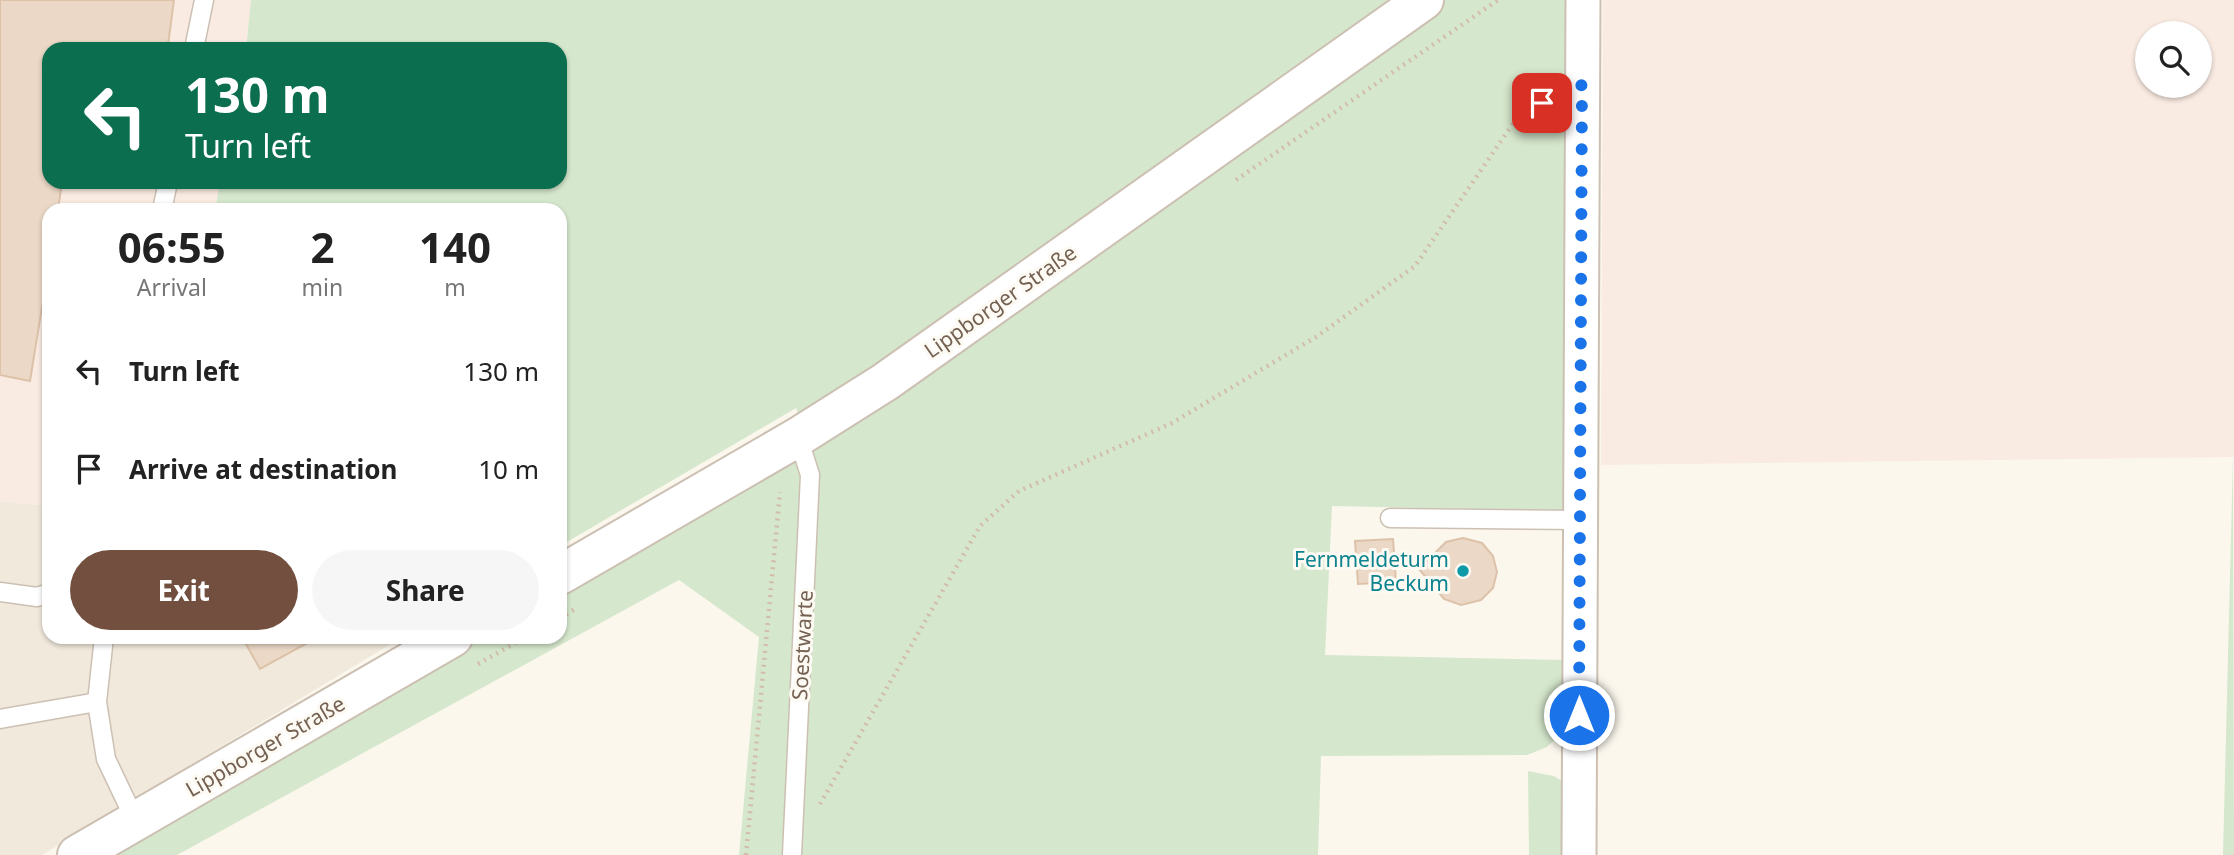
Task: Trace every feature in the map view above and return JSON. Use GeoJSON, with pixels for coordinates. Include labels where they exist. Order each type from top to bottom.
{"type":"FeatureCollection","features":[{"type":"Feature","properties":{"kind":"street","name":"Lippborger Straße"},"geometry":{"type":"LineString","coordinates":[[567,571],[798,437],[885,382],[1424,0]]}},
{"type":"Feature","properties":{"kind":"street"},"geometry":{"type":"LineString","coordinates":[[1579,855],[1583,0]]}},
{"type":"Feature","properties":{"kind":"street","name":"Lippborger Straße"},"geometry":{"type":"LineString","coordinates":[[77,855],[441,644]]}},
{"type":"Feature","properties":{"kind":"lane"},"geometry":{"type":"LineString","coordinates":[[195,42],[204,0]]}},
{"type":"Feature","properties":{"kind":"lane","name":"Soestwarte"},"geometry":{"type":"LineString","coordinates":[[792,855],[810,475],[798,437]]}},
{"type":"Feature","properties":{"kind":"lane"},"geometry":{"type":"LineString","coordinates":[[1390,518],[1580,520]]}},
{"type":"Feature","properties":{"kind":"lane"},"geometry":{"type":"LineString","coordinates":[[0,592],[42,595]]}},
{"type":"Feature","properties":{"kind":"lane"},"geometry":{"type":"LineString","coordinates":[[103,644],[97,702],[106,759],[135,822]]}},
{"type":"Feature","properties":{"kind":"lane"},"geometry":{"type":"LineString","coordinates":[[0,719],[97,702]]}},
{"type":"Feature","properties":{"kind":"path"},"geometry":{"type":"LineString","coordinates":[[820,806],[979,526],[1019,491],[1172,423],[1316,337],[1415,267],[1521,112],[1582,85]]}},
{"type":"Feature","properties":{"kind":"path"},"geometry":{"type":"LineString","coordinates":[[746,855],[780,492]]}},
{"type":"Feature","properties":{"kind":"shaded area"},"geometry":{"type":"Polygon","coordinates":[[[0,0],[251,0],[247,42],[42,42],[42,189],[219,189],[216,203],[42,203],[42,505],[0,501],[0,0]]]}},
{"type":"Feature","properties":{"kind":"shaded area"},"geometry":{"type":"Polygon","coordinates":[[[1603,0],[2234,0],[2234,457],[1601,465],[1603,0]]]}},
{"type":"Feature","properties":{"kind":"shaded area"},"geometry":{"type":"Polygon","coordinates":[[[0,501],[42,505],[42,644],[388,644],[42,855],[0,855],[0,501]]]}},
{"type":"Feature","properties":{"kind":"green space"},"geometry":{"type":"Polygon","coordinates":[[[251,0],[1568,0],[1564,511],[1332,506],[1325,655],[1566,660],[1564,731],[1547,747],[1527,755],[1321,756],[1318,855],[739,855],[759,637],[679,580],[567,641],[567,587],[811,445],[796,408],[567,542],[567,203],[216,203],[219,189],[567,189],[567,42],[247,42],[251,0]]]}},
{"type":"Feature","properties":{"kind":"green space"},"geometry":{"type":"Polygon","coordinates":[[[2233,457],[2234,855],[2223,855],[2233,457]]]}},
{"type":"Feature","properties":{"kind":"green space"},"geometry":{"type":"Polygon","coordinates":[[[469,644],[562,644],[177,855],[111,855],[469,644]]]}},
{"type":"Feature","properties":{"kind":"green space"},"geometry":{"type":"Polygon","coordinates":[[[1528,771],[1554,776],[1565,783],[1565,855],[1529,855],[1528,771]]]}},
{"type":"Feature","properties":{"kind":"building"},"geometry":{"type":"Polygon","coordinates":[[[0,0],[174,0],[168,42],[42,42],[42,189],[61,189],[59,203],[42,203],[42,307],[30,381],[0,375],[0,0]]]}},
{"type":"Feature","properties":{"kind":"building","name":"Fernmeldeturm Beckum"},"geometry":{"type":"Polygon","coordinates":[[[1463,538],[1482,543],[1493,556],[1497,572],[1493,588],[1481,600],[1461,605],[1444,599],[1419,569],[1446,542],[1463,538]]]}},
{"type":"Feature","properties":{"kind":"building"},"geometry":{"type":"Polygon","coordinates":[[[1393,539],[1396,582],[1358,584],[1355,541],[1393,539]]]}},
{"type":"Feature","properties":{"kind":"building"},"geometry":{"type":"Polygon","coordinates":[[[246,644],[305,644],[260,669],[246,644]]]}},
{"type":"Feature","properties":{"kind":"place","name":"Fernmeldeturm Beckum"},"geometry":{"type":"Point","coordinates":[1463,571]}},
{"type":"Feature","properties":{"kind":"route"},"geometry":{"type":"LineString","coordinates":[[1542,103],[1582,85],[1579,715]]}}]}
